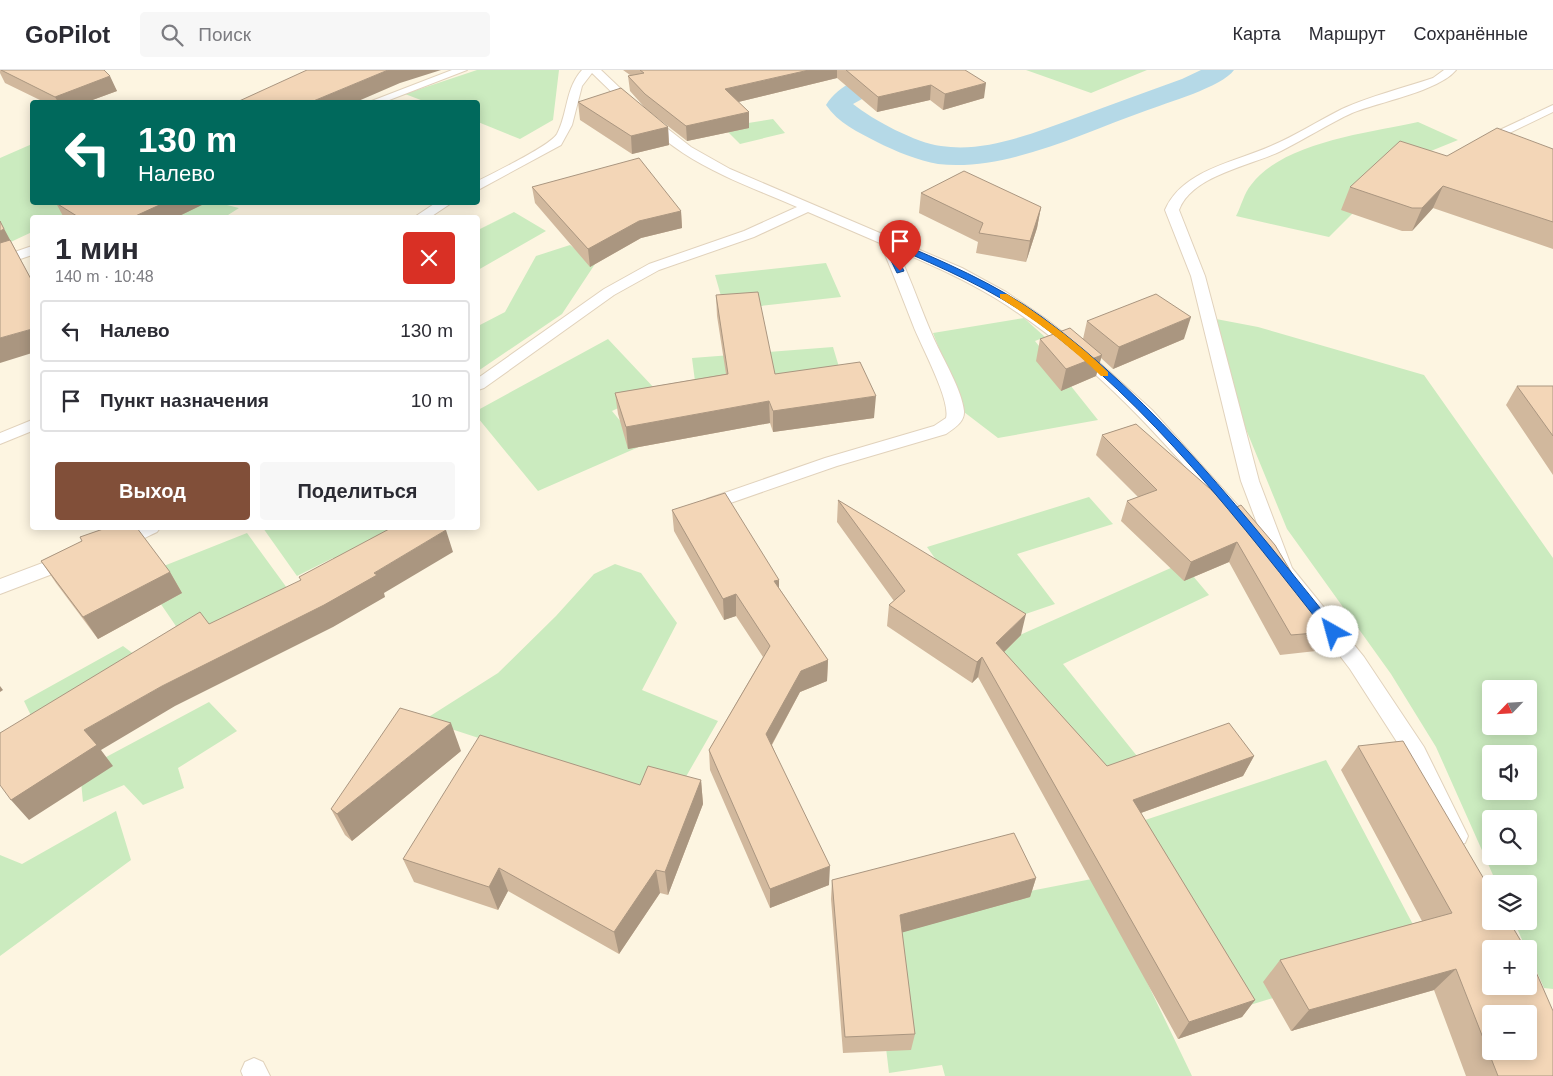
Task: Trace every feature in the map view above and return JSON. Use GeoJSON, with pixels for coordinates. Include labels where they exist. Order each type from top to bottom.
{"type":"FeatureCollection","features":[{"type":"Feature","properties":{"kind":"lane"},"geometry":{"type":"LineString","coordinates":[[380,100],[462,70]]}},
{"type":"Feature","properties":{"kind":"lane"},"geometry":{"type":"LineString","coordinates":[[480,185],[557,142],[565,133],[578,83],[588,70]]}},
{"type":"Feature","properties":{"kind":"lane"},"geometry":{"type":"LineString","coordinates":[[596,70],[637,110],[687,150],[726,172],[957,271],[991,288],[1038,318],[1083,353],[1137,404],[1185,455],[1284,571],[1357,663],[1416,753],[1465,852]]}},
{"type":"Feature","properties":{"kind":"lane"},"geometry":{"type":"LineString","coordinates":[[1284,571],[1250,481],[1198,276],[1172,210],[1176,200],[1197,182],[1226,167],[1275,149],[1348,111],[1437,80],[1452,70]]}},
{"type":"Feature","properties":{"kind":"lane"},"geometry":{"type":"LineString","coordinates":[[1495,135],[1553,108]]}},
{"type":"Feature","properties":{"kind":"lane"},"geometry":{"type":"LineString","coordinates":[[424,215],[442,205]]}},
{"type":"Feature","properties":{"kind":"lane"},"geometry":{"type":"LineString","coordinates":[[480,384],[609,292],[654,267],[749,234],[806,207]]}},
{"type":"Feature","properties":{"kind":"lane"},"geometry":{"type":"LineString","coordinates":[[713,503],[831,462],[940,430],[954,420],[956,412],[952,397],[920,324],[907,286],[885,240]]}},
{"type":"Feature","properties":{"kind":"lane"},"geometry":{"type":"LineString","coordinates":[[0,262],[30,251]]}},
{"type":"Feature","properties":{"kind":"lane"},"geometry":{"type":"LineString","coordinates":[[0,438],[30,426]]}},
{"type":"Feature","properties":{"kind":"lane"},"geometry":{"type":"LineString","coordinates":[[0,587],[146,530]]}},
{"type":"Feature","properties":{"kind":"green space"},"geometry":{"type":"Polygon","coordinates":[[[477,70],[559,70],[553,120],[520,139],[480,123],[480,100],[421,100],[405,94],[477,70]]]}},
{"type":"Feature","properties":{"kind":"green space"},"geometry":{"type":"Polygon","coordinates":[[[1026,70],[1147,70],[1091,93],[1026,70]]]}},
{"type":"Feature","properties":{"kind":"green space"},"geometry":{"type":"Polygon","coordinates":[[[773,119],[785,133],[740,144],[723,127],[773,119]]]}},
{"type":"Feature","properties":{"kind":"green space"},"geometry":{"type":"Polygon","coordinates":[[[1418,122],[1458,140],[1421,155],[1375,191],[1329,237],[1236,216],[1251,185],[1265,170],[1284,159],[1305,149],[1352,135],[1418,122]]]}},
{"type":"Feature","properties":{"kind":"green space"},"geometry":{"type":"Polygon","coordinates":[[[30,145],[30,205],[91,205],[68,215],[30,215],[30,233],[0,247],[0,158],[30,145]]]}},
{"type":"Feature","properties":{"kind":"green space"},"geometry":{"type":"Polygon","coordinates":[[[186,205],[227,205],[239,208],[228,215],[164,215],[186,205]]]}},
{"type":"Feature","properties":{"kind":"green space"},"geometry":{"type":"Polygon","coordinates":[[[514,212],[546,231],[480,269],[480,229],[514,212]]]}},
{"type":"Feature","properties":{"kind":"green space"},"geometry":{"type":"Polygon","coordinates":[[[570,245],[595,264],[562,314],[480,370],[480,325],[505,312],[536,256],[570,245]]]}},
{"type":"Feature","properties":{"kind":"green space"},"geometry":{"type":"Polygon","coordinates":[[[826,263],[841,297],[725,310],[715,275],[826,263]]]}},
{"type":"Feature","properties":{"kind":"green space"},"geometry":{"type":"Polygon","coordinates":[[[1024,318],[1045,337],[1035,341],[1098,420],[998,438],[964,412],[933,333],[1024,318]]]}},
{"type":"Feature","properties":{"kind":"green space"},"geometry":{"type":"Polygon","coordinates":[[[1216,319],[1258,327],[1424,375],[1553,558],[1553,989],[1544,988],[1537,972],[1537,940],[1522,940],[1518,930],[1537,930],[1537,875],[1493,875],[1489,865],[1537,865],[1537,810],[1482,810],[1482,850],[1436,747],[1391,674],[1287,529],[1243,422],[1216,319]]]}},
{"type":"Feature","properties":{"kind":"green space"},"geometry":{"type":"Polygon","coordinates":[[[608,339],[656,390],[612,411],[641,446],[538,491],[480,420],[480,409],[608,339]]]}},
{"type":"Feature","properties":{"kind":"green space"},"geometry":{"type":"Polygon","coordinates":[[[833,347],[842,377],[696,389],[692,358],[833,347]]]}},
{"type":"Feature","properties":{"kind":"green space"},"geometry":{"type":"Polygon","coordinates":[[[1089,497],[1113,524],[1017,554],[1055,604],[984,628],[927,547],[1089,497]]]}},
{"type":"Feature","properties":{"kind":"green space"},"geometry":{"type":"Polygon","coordinates":[[[264,530],[406,530],[352,582],[333,558],[297,576],[264,530]]]}},
{"type":"Feature","properties":{"kind":"green space"},"geometry":{"type":"Polygon","coordinates":[[[247,533],[295,599],[195,654],[141,575],[247,533]]]}},
{"type":"Feature","properties":{"kind":"green space"},"geometry":{"type":"Polygon","coordinates":[[[1182,563],[1209,595],[1063,664],[1137,756],[1102,777],[995,646],[1182,563]]]}},
{"type":"Feature","properties":{"kind":"green space"},"geometry":{"type":"Polygon","coordinates":[[[615,564],[641,573],[677,623],[642,690],[718,721],[672,801],[442,726],[427,718],[498,673],[556,616],[594,574],[615,564]]]}},
{"type":"Feature","properties":{"kind":"green space"},"geometry":{"type":"Polygon","coordinates":[[[123,646],[143,661],[48,751],[24,701],[123,646]]]}},
{"type":"Feature","properties":{"kind":"green space"},"geometry":{"type":"Polygon","coordinates":[[[209,702],[237,731],[178,768],[184,788],[143,805],[124,785],[83,802],[80,771],[209,702]]]}},
{"type":"Feature","properties":{"kind":"green space"},"geometry":{"type":"Polygon","coordinates":[[[1326,760],[1427,951],[1227,1012],[1124,827],[1326,760]]]}},
{"type":"Feature","properties":{"kind":"green space"},"geometry":{"type":"Polygon","coordinates":[[[116,811],[131,860],[0,956],[0,855],[22,864],[116,811]]]}},
{"type":"Feature","properties":{"kind":"green space"},"geometry":{"type":"Polygon","coordinates":[[[1097,878],[1192,1076],[945,1076],[942,1065],[889,1073],[871,922],[1097,878]]]}},
{"type":"Feature","properties":{"kind":"building"},"geometry":{"type":"Polygon","coordinates":[[[1,70],[104,70],[110,76],[55,97],[1,70]]]}},
{"type":"Feature","properties":{"kind":"building"},"geometry":{"type":"Polygon","coordinates":[[[307,70],[388,70],[316,100],[241,100],[307,70]]]}},
{"type":"Feature","properties":{"kind":"building"},"geometry":{"type":"Polygon","coordinates":[[[640,70],[809,70],[725,89],[749,112],[686,126],[645,94],[628,76],[644,73],[640,70]]]}},
{"type":"Feature","properties":{"kind":"building"},"geometry":{"type":"Polygon","coordinates":[[[846,70],[965,70],[986,83],[945,94],[931,85],[878,97],[846,70]]]}},
{"type":"Feature","properties":{"kind":"building"},"geometry":{"type":"Polygon","coordinates":[[[621,88],[668,127],[631,136],[578,102],[621,88]]]}},
{"type":"Feature","properties":{"kind":"building"},"geometry":{"type":"Polygon","coordinates":[[[1497,128],[1553,149],[1553,222],[1443,186],[1422,208],[1412,208],[1350,187],[1400,141],[1447,156],[1497,128]]]}},
{"type":"Feature","properties":{"kind":"building"},"geometry":{"type":"Polygon","coordinates":[[[639,158],[681,211],[639,221],[588,249],[532,187],[639,158]]]}},
{"type":"Feature","properties":{"kind":"building"},"geometry":{"type":"Polygon","coordinates":[[[964,171],[1041,207],[1030,241],[979,233],[983,223],[921,193],[964,171]]]}},
{"type":"Feature","properties":{"kind":"building"},"geometry":{"type":"Polygon","coordinates":[[[59,205],[159,205],[138,215],[75,215],[59,205]]]}},
{"type":"Feature","properties":{"kind":"building"},"geometry":{"type":"Polygon","coordinates":[[[0,221],[4,229],[0,231],[0,221]]]}},
{"type":"Feature","properties":{"kind":"building"},"geometry":{"type":"Polygon","coordinates":[[[10,240],[30,277],[30,330],[0,338],[0,243],[10,240]]]}},
{"type":"Feature","properties":{"kind":"building"},"geometry":{"type":"Polygon","coordinates":[[[758,292],[775,374],[860,362],[876,396],[773,411],[769,401],[626,427],[615,393],[728,374],[716,295],[758,292]]]}},
{"type":"Feature","properties":{"kind":"building"},"geometry":{"type":"Polygon","coordinates":[[[1156,294],[1191,317],[1119,347],[1087,321],[1156,294]]]}},
{"type":"Feature","properties":{"kind":"building"},"geometry":{"type":"Polygon","coordinates":[[[1070,328],[1102,355],[1066,369],[1040,339],[1070,328]]]}},
{"type":"Feature","properties":{"kind":"building"},"geometry":{"type":"Polygon","coordinates":[[[1517,386],[1553,386],[1553,436],[1517,386]]]}},
{"type":"Feature","properties":{"kind":"building"},"geometry":{"type":"Polygon","coordinates":[[[1136,424],[1233,509],[1241,505],[1275,545],[1327,632],[1291,635],[1237,542],[1191,562],[1127,501],[1157,490],[1102,435],[1136,424]]]}},
{"type":"Feature","properties":{"kind":"building"},"geometry":{"type":"Polygon","coordinates":[[[725,493],[779,580],[774,581],[828,660],[801,671],[766,734],[830,866],[770,889],[709,750],[770,646],[736,594],[723,599],[672,510],[725,493]]]}},
{"type":"Feature","properties":{"kind":"building"},"geometry":{"type":"Polygon","coordinates":[[[838,500],[1026,614],[996,643],[1107,766],[1229,723],[1254,756],[1133,800],[1255,1000],[1189,1022],[982,657],[977,662],[889,605],[905,591],[838,500]]]}},
{"type":"Feature","properties":{"kind":"building"},"geometry":{"type":"Polygon","coordinates":[[[100,530],[138,530],[170,572],[83,617],[41,561],[82,541],[80,537],[100,530]]]}},
{"type":"Feature","properties":{"kind":"building"},"geometry":{"type":"Polygon","coordinates":[[[387,530],[446,530],[374,573],[377,575],[324,605],[162,686],[84,730],[97,745],[11,800],[0,785],[0,733],[200,612],[209,624],[301,580],[299,577],[387,530]]]}},
{"type":"Feature","properties":{"kind":"building"},"geometry":{"type":"Polygon","coordinates":[[[400,708],[451,723],[337,814],[331,809],[400,708]]]}},
{"type":"Feature","properties":{"kind":"building"},"geometry":{"type":"Polygon","coordinates":[[[480,735],[640,785],[648,766],[701,780],[665,872],[656,870],[614,932],[499,868],[489,887],[403,859],[480,735]]]}},
{"type":"Feature","properties":{"kind":"building"},"geometry":{"type":"Polygon","coordinates":[[[1403,741],[1482,876],[1482,930],[1514,930],[1520,940],[1482,940],[1482,995],[1537,995],[1537,974],[1553,1011],[1553,1076],[1498,1076],[1492,1060],[1537,1060],[1537,1005],[1482,1005],[1482,1035],[1456,969],[1309,1010],[1280,960],[1452,913],[1358,746],[1403,741]]]}},
{"type":"Feature","properties":{"kind":"building"},"geometry":{"type":"Polygon","coordinates":[[[1014,833],[1036,878],[900,915],[915,1034],[845,1037],[832,880],[1014,833]]]}},
{"type":"Feature","properties":{"kind":"waterway"},"geometry":{"type":"LineString","coordinates":[[916,70],[861,87],[843,99],[839,105],[857,121],[893,139],[938,155],[988,155],[1044,138],[1191,85],[1221,70]]}},
{"type":"Feature","properties":{"kind":"slow traffic"},"geometry":{"type":"LineString","coordinates":[[1004,296],[1038,318],[1083,353],[1105,374]]}},
{"type":"Feature","properties":{"kind":"route"},"geometry":{"type":"LineString","coordinates":[[900,271],[885,240],[991,288],[1038,318],[1083,353],[1137,404],[1185,455],[1284,571],[1333,632]]}}]}
